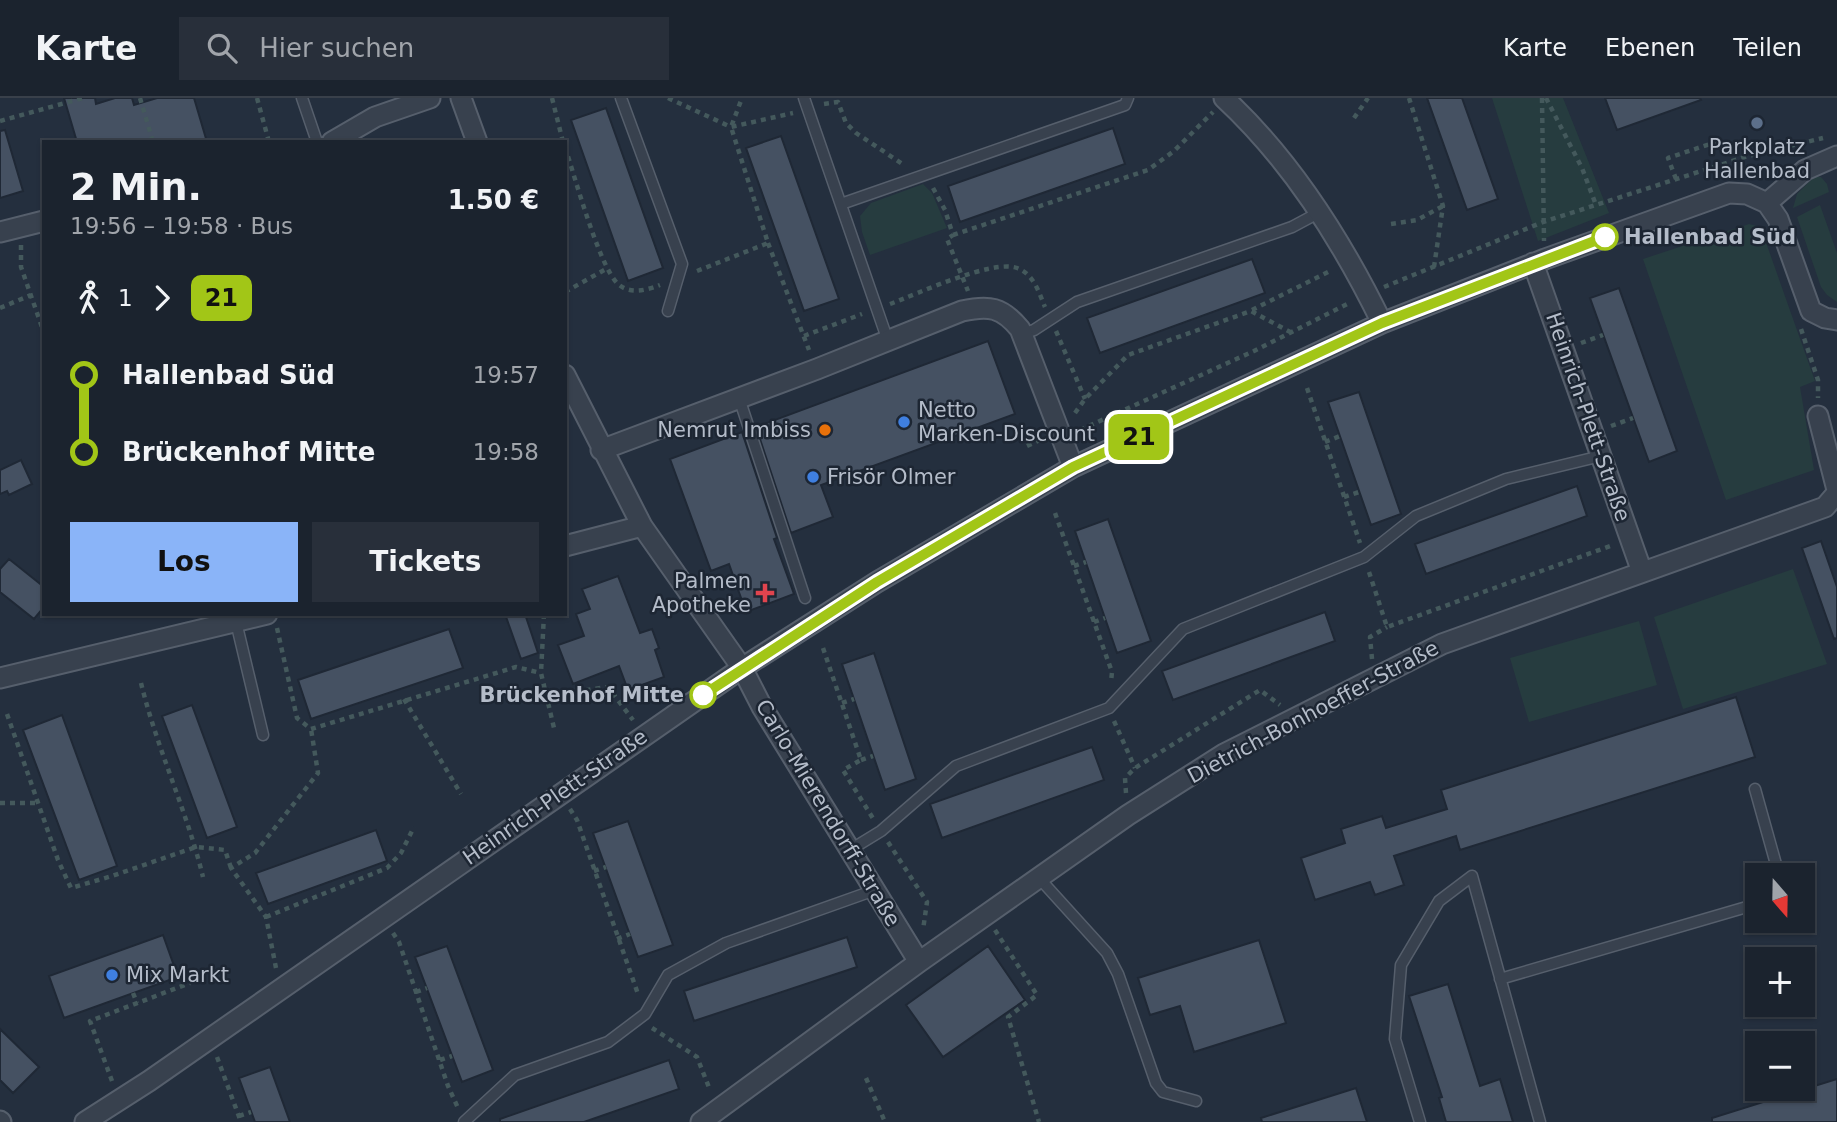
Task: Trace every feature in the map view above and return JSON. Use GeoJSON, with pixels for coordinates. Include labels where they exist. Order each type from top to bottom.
{"type":"FeatureCollection","features":[{"type":"Feature","properties":{"kind":"street"},"geometry":{"type":"LineString","coordinates":[[335,140],[375,117],[430,98]]}},
{"type":"Feature","properties":{"kind":"street"},"geometry":{"type":"LineString","coordinates":[[461,98],[476,140]]}},
{"type":"Feature","properties":{"kind":"street"},"geometry":{"type":"LineString","coordinates":[[1225,99],[1280,159],[1320,212],[1382,323]]}},
{"type":"Feature","properties":{"kind":"street"},"geometry":{"type":"LineString","coordinates":[[1837,156],[1805,170],[1767,203],[1778,219],[1811,311],[1837,320]]}},
{"type":"Feature","properties":{"kind":"street","name":"Heinrich-Plett-Straße"},"geometry":{"type":"LineString","coordinates":[[85,1122],[149,1082],[741,668],[877,582],[1073,467],[1382,323],[1539,261],[1729,193],[1747,194],[1767,203]]}},
{"type":"Feature","properties":{"kind":"street"},"geometry":{"type":"LineString","coordinates":[[0,232],[42,222]]}},
{"type":"Feature","properties":{"kind":"street","name":"Heinrich-Plett-Straße"},"geometry":{"type":"LineString","coordinates":[[1539,261],[1601,456],[1642,572]]}},
{"type":"Feature","properties":{"kind":"street"},"geometry":{"type":"LineString","coordinates":[[601,450],[962,311],[982,307],[1009,315],[1022,334],[1073,467]]}},
{"type":"Feature","properties":{"kind":"street","name":"Carlo-Mierendorff-Straße"},"geometry":{"type":"LineString","coordinates":[[567,379],[642,526],[741,668],[762,707],[919,962]]}},
{"type":"Feature","properties":{"kind":"street","name":"Dietrich-Bonhoeffer-Straße"},"geometry":{"type":"LineString","coordinates":[[701,1122],[919,962],[1128,815],[1224,754],[1442,644],[1825,507],[1837,492],[1818,416]]}},
{"type":"Feature","properties":{"kind":"street"},"geometry":{"type":"LineString","coordinates":[[567,545],[642,526]]}},
{"type":"Feature","properties":{"kind":"street"},"geometry":{"type":"LineString","coordinates":[[0,678],[236,622],[272,621]]}},
{"type":"Feature","properties":{"kind":"lane"},"geometry":{"type":"LineString","coordinates":[[302,98],[316,140]]}},
{"type":"Feature","properties":{"kind":"lane"},"geometry":{"type":"LineString","coordinates":[[621,98],[682,264],[667,310]]}},
{"type":"Feature","properties":{"kind":"lane"},"geometry":{"type":"LineString","coordinates":[[804,98],[888,341]]}},
{"type":"Feature","properties":{"kind":"lane"},"geometry":{"type":"LineString","coordinates":[[841,204],[1125,105],[1128,98]]}},
{"type":"Feature","properties":{"kind":"lane"},"geometry":{"type":"LineString","coordinates":[[1022,334],[1034,330],[1077,302],[1292,227],[1320,212]]}},
{"type":"Feature","properties":{"kind":"lane"},"geometry":{"type":"LineString","coordinates":[[739,397],[806,598]]}},
{"type":"Feature","properties":{"kind":"lane"},"geometry":{"type":"LineString","coordinates":[[850,850],[881,831],[956,766],[1109,708],[1183,629],[1364,557],[1416,516],[1506,479],[1601,456]]}},
{"type":"Feature","properties":{"kind":"lane"},"geometry":{"type":"LineString","coordinates":[[236,622],[263,734]]}},
{"type":"Feature","properties":{"kind":"lane"},"geometry":{"type":"LineString","coordinates":[[1755,789],[1776,863]]}},
{"type":"Feature","properties":{"kind":"lane"},"geometry":{"type":"LineString","coordinates":[[1420,1122],[1395,1039],[1401,965],[1439,901],[1472,876],[1540,1122]]}},
{"type":"Feature","properties":{"kind":"lane"},"geometry":{"type":"LineString","coordinates":[[1039,878],[1107,953],[1118,974],[1156,1083],[1163,1092],[1196,1101]]}},
{"type":"Feature","properties":{"kind":"lane"},"geometry":{"type":"LineString","coordinates":[[464,1122],[516,1074],[608,1042],[645,1014],[667,975],[739,938],[874,890]]}},
{"type":"Feature","properties":{"kind":"lane"},"geometry":{"type":"LineString","coordinates":[[1500,979],[1745,908]]}},
{"type":"Feature","properties":{"kind":"path"},"geometry":{"type":"LineString","coordinates":[[0,121],[83,98]]}},
{"type":"Feature","properties":{"kind":"path"},"geometry":{"type":"LineString","coordinates":[[140,98],[152,140]]}},
{"type":"Feature","properties":{"kind":"path"},"geometry":{"type":"LineString","coordinates":[[257,98],[268,140]]}},
{"type":"Feature","properties":{"kind":"path"},"geometry":{"type":"LineString","coordinates":[[552,98],[562,140]]}},
{"type":"Feature","properties":{"kind":"path"},"geometry":{"type":"LineString","coordinates":[[668,98],[731,127],[824,106]]}},
{"type":"Feature","properties":{"kind":"path"},"geometry":{"type":"LineString","coordinates":[[1354,118],[1368,98]]}},
{"type":"Feature","properties":{"kind":"path"},"geometry":{"type":"LineString","coordinates":[[1409,98],[1443,206],[1434,267]]}},
{"type":"Feature","properties":{"kind":"path"},"geometry":{"type":"LineString","coordinates":[[1544,98],[1582,168],[1596,205]]}},
{"type":"Feature","properties":{"kind":"path"},"geometry":{"type":"LineString","coordinates":[[1539,261],[1543,222],[1544,98]]}},
{"type":"Feature","properties":{"kind":"path"},"geometry":{"type":"LineString","coordinates":[[953,234],[1148,170],[1174,151],[1225,99]]}},
{"type":"Feature","properties":{"kind":"path"},"geometry":{"type":"LineString","coordinates":[[1072,426],[1074,433],[1292,333],[1368,294],[1543,222],[1748,156],[1824,137]]}},
{"type":"Feature","properties":{"kind":"path"},"geometry":{"type":"LineString","coordinates":[[1676,179],[1668,158],[1719,141]]}},
{"type":"Feature","properties":{"kind":"path"},"geometry":{"type":"LineString","coordinates":[[1391,223],[1417,219],[1443,206]]}},
{"type":"Feature","properties":{"kind":"path"},"geometry":{"type":"LineString","coordinates":[[22,227],[21,267],[42,327]]}},
{"type":"Feature","properties":{"kind":"path"},"geometry":{"type":"LineString","coordinates":[[768,243],[817,369]]}},
{"type":"Feature","properties":{"kind":"path"},"geometry":{"type":"LineString","coordinates":[[1070,419],[1085,399],[1128,355],[1251,311],[1349,262]]}},
{"type":"Feature","properties":{"kind":"path"},"geometry":{"type":"LineString","coordinates":[[567,291],[606,269]]}},
{"type":"Feature","properties":{"kind":"path"},"geometry":{"type":"LineString","coordinates":[[0,308],[31,295]]}},
{"type":"Feature","properties":{"kind":"path"},"geometry":{"type":"LineString","coordinates":[[1251,311],[1292,333]]}},
{"type":"Feature","properties":{"kind":"path"},"geometry":{"type":"LineString","coordinates":[[1811,311],[1801,330],[1818,380],[1818,416]]}},
{"type":"Feature","properties":{"kind":"path"},"geometry":{"type":"LineString","coordinates":[[1307,388],[1387,628]]}},
{"type":"Feature","properties":{"kind":"path"},"geometry":{"type":"LineString","coordinates":[[1325,442],[1340,436]]}},
{"type":"Feature","properties":{"kind":"path"},"geometry":{"type":"LineString","coordinates":[[1344,497],[1360,492]]}},
{"type":"Feature","properties":{"kind":"path"},"geometry":{"type":"LineString","coordinates":[[1055,513],[1112,672],[1109,708],[1135,768],[1260,690],[1296,717]]}},
{"type":"Feature","properties":{"kind":"path"},"geometry":{"type":"LineString","coordinates":[[1374,677],[1370,637],[1387,628],[1630,539]]}},
{"type":"Feature","properties":{"kind":"path"},"geometry":{"type":"LineString","coordinates":[[1074,566],[1086,562]]}},
{"type":"Feature","properties":{"kind":"path"},"geometry":{"type":"LineString","coordinates":[[544,616],[541,673],[554,728]]}},
{"type":"Feature","properties":{"kind":"path"},"geometry":{"type":"LineString","coordinates":[[1094,622],[1105,618]]}},
{"type":"Feature","properties":{"kind":"path"},"geometry":{"type":"LineString","coordinates":[[231,868],[255,853],[318,773],[311,729],[297,718],[272,621]]}},
{"type":"Feature","properties":{"kind":"path"},"geometry":{"type":"LineString","coordinates":[[823,648],[861,760]]}},
{"type":"Feature","properties":{"kind":"path"},"geometry":{"type":"LineString","coordinates":[[311,729],[516,667],[541,673]]}},
{"type":"Feature","properties":{"kind":"path"},"geometry":{"type":"LineString","coordinates":[[141,683],[159,746],[196,847],[203,877]]}},
{"type":"Feature","properties":{"kind":"path"},"geometry":{"type":"LineString","coordinates":[[546,696],[608,687],[644,735]]}},
{"type":"Feature","properties":{"kind":"path"},"geometry":{"type":"LineString","coordinates":[[404,699],[461,794]]}},
{"type":"Feature","properties":{"kind":"path"},"geometry":{"type":"LineString","coordinates":[[842,703],[854,699]]}},
{"type":"Feature","properties":{"kind":"path"},"geometry":{"type":"LineString","coordinates":[[7,714],[58,860],[71,888],[196,847],[225,850],[231,868],[266,917],[281,989]]}},
{"type":"Feature","properties":{"kind":"path"},"geometry":{"type":"LineString","coordinates":[[873,755],[843,770],[927,902],[919,962]]}},
{"type":"Feature","properties":{"kind":"path"},"geometry":{"type":"LineString","coordinates":[[561,793],[578,820],[645,1014],[652,1027],[697,1057],[712,1095],[721,1107]]}},
{"type":"Feature","properties":{"kind":"path"},"geometry":{"type":"LineString","coordinates":[[0,803],[38,803]]}},
{"type":"Feature","properties":{"kind":"path"},"geometry":{"type":"LineString","coordinates":[[266,917],[387,868],[401,853],[414,827]]}},
{"type":"Feature","properties":{"kind":"path"},"geometry":{"type":"LineString","coordinates":[[594,871],[606,867]]}},
{"type":"Feature","properties":{"kind":"path"},"geometry":{"type":"LineString","coordinates":[[986,916],[1037,995],[1008,1017],[1039,1122]]}},
{"type":"Feature","properties":{"kind":"path"},"geometry":{"type":"LineString","coordinates":[[383,918],[399,942],[464,1122]]}},
{"type":"Feature","properties":{"kind":"path"},"geometry":{"type":"LineString","coordinates":[[617,939],[630,934]]}},
{"type":"Feature","properties":{"kind":"path"},"geometry":{"type":"LineString","coordinates":[[110,1076],[90,1021],[190,983]]}},
{"type":"Feature","properties":{"kind":"path"},"geometry":{"type":"LineString","coordinates":[[416,992],[427,988]]}},
{"type":"Feature","properties":{"kind":"path"},"geometry":{"type":"LineString","coordinates":[[133,993],[137,1003]]}},
{"type":"Feature","properties":{"kind":"path"},"geometry":{"type":"LineString","coordinates":[[440,1060],[452,1056]]}},
{"type":"Feature","properties":{"kind":"path"},"geometry":{"type":"LineString","coordinates":[[220,1066],[240,1119],[251,1112]]}},
{"type":"Feature","properties":{"kind":"path"},"geometry":{"type":"LineString","coordinates":[[866,1078],[885,1122]]}},
{"type":"Feature","properties":{"kind":"green space"},"geometry":{"type":"Polygon","coordinates":[[[1492,98],[1563,98],[1609,213],[1538,241],[1492,98]]]}},
{"type":"Feature","properties":{"kind":"green space"},"geometry":{"type":"Polygon","coordinates":[[[1814,177],[1821,177],[1829,192],[1793,208],[1797,194],[1814,177]]]}},
{"type":"Feature","properties":{"kind":"green space"},"geometry":{"type":"Polygon","coordinates":[[[923,184],[932,193],[947,228],[870,255],[860,216],[871,203],[923,184]]]}},
{"type":"Feature","properties":{"kind":"green space"},"geometry":{"type":"Polygon","coordinates":[[[1820,205],[1837,253],[1837,302],[1821,287],[1797,217],[1820,205]]]}},
{"type":"Feature","properties":{"kind":"green space"},"geometry":{"type":"Polygon","coordinates":[[[1749,224],[1757,226],[1763,234],[1815,381],[1800,387],[1814,470],[1726,500],[1643,259],[1749,224]]]}},
{"type":"Feature","properties":{"kind":"green space"},"geometry":{"type":"Polygon","coordinates":[[[1793,569],[1827,664],[1683,709],[1654,617],[1793,569]]]}},
{"type":"Feature","properties":{"kind":"green space"},"geometry":{"type":"Polygon","coordinates":[[[1639,621],[1657,685],[1529,722],[1510,658],[1639,621]]]}},
{"type":"Feature","properties":{"kind":"building"},"geometry":{"type":"Polygon","coordinates":[[[64,98],[95,98],[96,104],[115,98],[132,98],[134,105],[157,98],[194,98],[206,140],[76,140],[64,98]]]}},
{"type":"Feature","properties":{"kind":"building"},"geometry":{"type":"Polygon","coordinates":[[[1427,98],[1462,98],[1498,199],[1467,210],[1427,98]]]}},
{"type":"Feature","properties":{"kind":"building"},"geometry":{"type":"Polygon","coordinates":[[[1605,98],[1700,98],[1701,100],[1617,130],[1605,98]]]}},
{"type":"Feature","properties":{"kind":"building"},"geometry":{"type":"Polygon","coordinates":[[[606,108],[663,268],[628,281],[571,120],[606,108]]]}},
{"type":"Feature","properties":{"kind":"building"},"geometry":{"type":"Polygon","coordinates":[[[1113,128],[1125,164],[960,222],[948,186],[1113,128]]]}},
{"type":"Feature","properties":{"kind":"building"},"geometry":{"type":"Polygon","coordinates":[[[5,130],[23,191],[0,198],[0,131],[5,130]]]}},
{"type":"Feature","properties":{"kind":"building"},"geometry":{"type":"Polygon","coordinates":[[[781,136],[839,299],[804,311],[746,148],[781,136]]]}},
{"type":"Feature","properties":{"kind":"building"},"geometry":{"type":"Polygon","coordinates":[[[1252,259],[1265,293],[1100,353],[1087,318],[1252,259]]]}},
{"type":"Feature","properties":{"kind":"building"},"geometry":{"type":"Polygon","coordinates":[[[1619,288],[1677,451],[1649,462],[1590,298],[1619,288]]]}},
{"type":"Feature","properties":{"kind":"building"},"geometry":{"type":"Polygon","coordinates":[[[988,341],[1015,414],[821,485],[833,517],[791,533],[756,427],[988,341]]]}},
{"type":"Feature","properties":{"kind":"building"},"geometry":{"type":"Polygon","coordinates":[[[1359,392],[1401,514],[1371,525],[1328,402],[1359,392]]]}},
{"type":"Feature","properties":{"kind":"building"},"geometry":{"type":"Polygon","coordinates":[[[742,432],[777,538],[774,539],[794,594],[746,612],[729,564],[711,571],[670,459],[742,432]]]}},
{"type":"Feature","properties":{"kind":"building"},"geometry":{"type":"Polygon","coordinates":[[[21,460],[32,484],[9,495],[7,491],[0,494],[0,470],[21,460]]]}},
{"type":"Feature","properties":{"kind":"building"},"geometry":{"type":"Polygon","coordinates":[[[1577,486],[1587,516],[1426,574],[1415,544],[1577,486]]]}},
{"type":"Feature","properties":{"kind":"building"},"geometry":{"type":"Polygon","coordinates":[[[1108,519],[1151,641],[1117,653],[1075,531],[1108,519]]]}},
{"type":"Feature","properties":{"kind":"building"},"geometry":{"type":"Polygon","coordinates":[[[1821,541],[1837,587],[1837,638],[1834,639],[1802,548],[1821,541]]]}},
{"type":"Feature","properties":{"kind":"building"},"geometry":{"type":"Polygon","coordinates":[[[9,559],[42,585],[42,609],[34,619],[0,592],[0,569],[9,559]]]}},
{"type":"Feature","properties":{"kind":"building"},"geometry":{"type":"Polygon","coordinates":[[[618,576],[640,633],[652,629],[659,648],[655,650],[664,677],[628,690],[619,666],[573,684],[558,645],[584,636],[576,614],[590,609],[582,589],[618,576]]]}},
{"type":"Feature","properties":{"kind":"building"},"geometry":{"type":"Polygon","coordinates":[[[1325,612],[1335,641],[1173,700],[1162,671],[1325,612]]]}},
{"type":"Feature","properties":{"kind":"building"},"geometry":{"type":"Polygon","coordinates":[[[506,616],[526,616],[538,653],[521,659],[506,616]]]}},
{"type":"Feature","properties":{"kind":"building"},"geometry":{"type":"Polygon","coordinates":[[[449,629],[463,668],[311,719],[298,680],[449,629]]]}},
{"type":"Feature","properties":{"kind":"building"},"geometry":{"type":"Polygon","coordinates":[[[874,653],[916,779],[885,790],[842,664],[874,653]]]}},
{"type":"Feature","properties":{"kind":"building"},"geometry":{"type":"Polygon","coordinates":[[[1736,697],[1755,757],[1460,850],[1456,836],[1394,856],[1404,885],[1375,895],[1370,882],[1315,900],[1301,858],[1345,843],[1341,829],[1382,816],[1386,828],[1447,809],[1441,790],[1736,697]]]}},
{"type":"Feature","properties":{"kind":"building"},"geometry":{"type":"Polygon","coordinates":[[[192,705],[237,827],[207,838],[162,716],[192,705]]]}},
{"type":"Feature","properties":{"kind":"building"},"geometry":{"type":"Polygon","coordinates":[[[62,715],[117,866],[79,880],[23,730],[62,715]]]}},
{"type":"Feature","properties":{"kind":"building"},"geometry":{"type":"Polygon","coordinates":[[[1092,747],[1104,780],[942,838],[930,804],[1092,747]]]}},
{"type":"Feature","properties":{"kind":"building"},"geometry":{"type":"Polygon","coordinates":[[[628,821],[673,945],[638,957],[593,833],[628,821]]]}},
{"type":"Feature","properties":{"kind":"building"},"geometry":{"type":"Polygon","coordinates":[[[376,830],[387,861],[268,904],[256,873],[376,830]]]}},
{"type":"Feature","properties":{"kind":"building"},"geometry":{"type":"Polygon","coordinates":[[[163,935],[178,977],[64,1018],[49,976],[163,935]]]}},
{"type":"Feature","properties":{"kind":"building"},"geometry":{"type":"Polygon","coordinates":[[[847,937],[857,967],[694,1021],[684,991],[847,937]]]}},
{"type":"Feature","properties":{"kind":"building"},"geometry":{"type":"Polygon","coordinates":[[[1259,940],[1286,1023],[1194,1052],[1180,1006],[1150,1015],[1138,978],[1259,940]]]}},
{"type":"Feature","properties":{"kind":"building"},"geometry":{"type":"Polygon","coordinates":[[[447,946],[493,1070],[462,1082],[415,957],[447,946]]]}},
{"type":"Feature","properties":{"kind":"building"},"geometry":{"type":"Polygon","coordinates":[[[988,946],[1025,1000],[943,1057],[906,1005],[988,946]]]}},
{"type":"Feature","properties":{"kind":"building"},"geometry":{"type":"Polygon","coordinates":[[[1448,984],[1480,1086],[1500,1079],[1513,1122],[1446,1122],[1439,1098],[1442,1097],[1409,996],[1448,984]]]}},
{"type":"Feature","properties":{"kind":"building"},"geometry":{"type":"Polygon","coordinates":[[[0,1029],[39,1067],[13,1093],[0,1080],[0,1029]]]}},
{"type":"Feature","properties":{"kind":"building"},"geometry":{"type":"Polygon","coordinates":[[[669,1060],[679,1089],[584,1122],[500,1122],[500,1119],[669,1060]]]}},
{"type":"Feature","properties":{"kind":"building"},"geometry":{"type":"Polygon","coordinates":[[[270,1067],[290,1122],[255,1122],[239,1078],[270,1067]]]}},
{"type":"Feature","properties":{"kind":"building"},"geometry":{"type":"Polygon","coordinates":[[[1837,1079],[1837,1122],[1712,1122],[1712,1118],[1766,1101],[1815,1101],[1815,1086],[1837,1079]]]}},
{"type":"Feature","properties":{"kind":"building"},"geometry":{"type":"Polygon","coordinates":[[[1356,1088],[1367,1122],[1262,1122],[1261,1118],[1356,1088]]]}},
{"type":"Feature","properties":{"kind":"bus line","name":"21"},"geometry":{"type":"LineString","coordinates":[[703,695],[877,582],[1073,467],[1382,323],[1605,237]]}},
{"type":"Feature","properties":{"kind":"place","name":"Parkplatz Hallenbad"},"geometry":{"type":"Point","coordinates":[1757,123]}},
{"type":"Feature","properties":{"kind":"place","name":"Hallenbad Süd"},"geometry":{"type":"Point","coordinates":[1605,237]}},
{"type":"Feature","properties":{"kind":"place","name":"Netto Marken-Discount"},"geometry":{"type":"Point","coordinates":[904,422]}},
{"type":"Feature","properties":{"kind":"place","name":"Nemrut Imbiss"},"geometry":{"type":"Point","coordinates":[825,430]}},
{"type":"Feature","properties":{"kind":"place","name":"Frisör Olmer"},"geometry":{"type":"Point","coordinates":[813,477]}},
{"type":"Feature","properties":{"kind":"place","name":"Palmen Apotheke"},"geometry":{"type":"Point","coordinates":[765,593]}},
{"type":"Feature","properties":{"kind":"place","name":"Brückenhof Mitte"},"geometry":{"type":"Point","coordinates":[703,695]}},
{"type":"Feature","properties":{"kind":"place","name":"Mix Markt"},"geometry":{"type":"Point","coordinates":[112,975]}}]}
